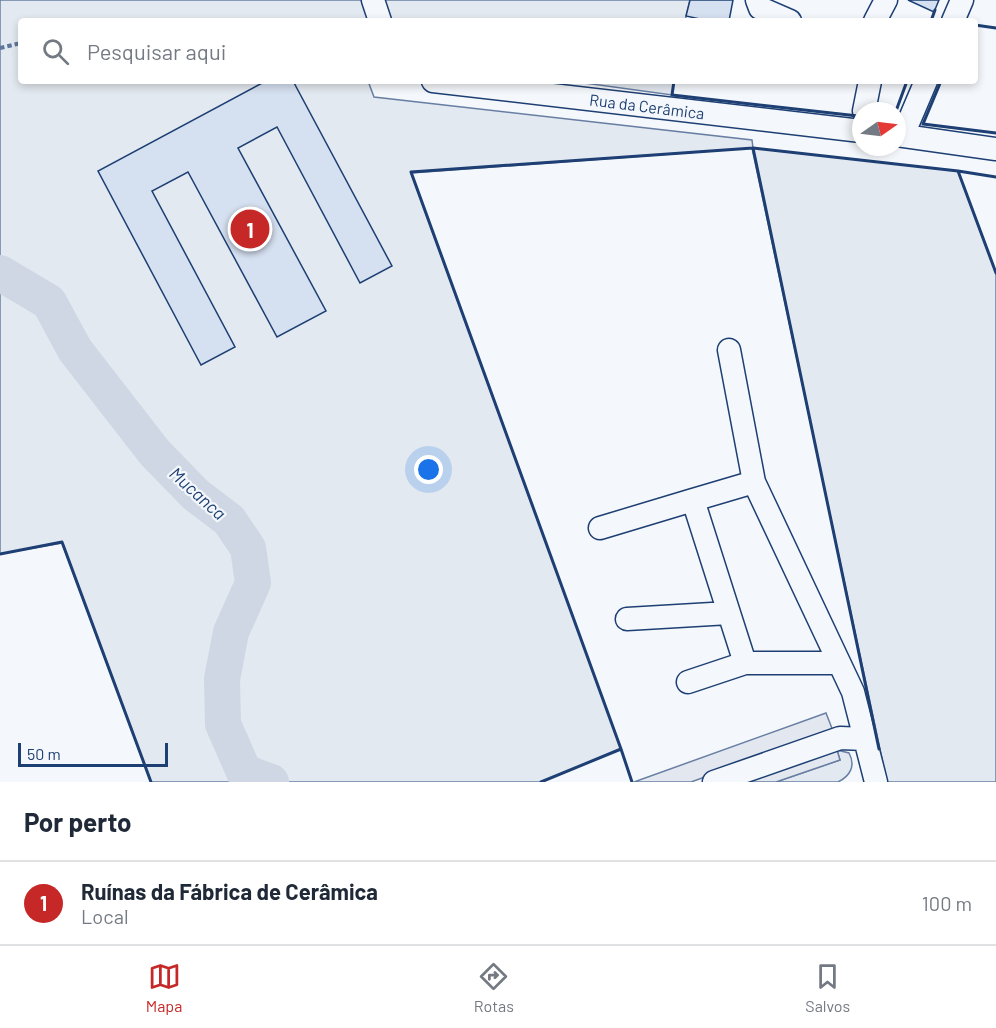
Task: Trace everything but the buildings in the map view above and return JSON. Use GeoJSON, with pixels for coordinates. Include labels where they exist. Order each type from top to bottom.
{"type":"FeatureCollection","features":[{"type":"Feature","properties":{"kind":"street"},"geometry":{"type":"LineString","coordinates":[[373,0],[379,18]]}},
{"type":"Feature","properties":{"kind":"street"},"geometry":{"type":"LineString","coordinates":[[757,0],[760,8],[783,18]]}},
{"type":"Feature","properties":{"kind":"street"},"geometry":{"type":"LineString","coordinates":[[877,18],[886,0]]}},
{"type":"Feature","properties":{"kind":"street"},"geometry":{"type":"LineString","coordinates":[[954,18],[962,0]]}},
{"type":"Feature","properties":{"kind":"street","name":"Rua da Cerâmica"},"geometry":{"type":"LineString","coordinates":[[459,84],[852,129]]}},
{"type":"Feature","properties":{"kind":"street"},"geometry":{"type":"LineString","coordinates":[[866,102],[869,84]]}},
{"type":"Feature","properties":{"kind":"street"},"geometry":{"type":"LineString","coordinates":[[906,123],[925,84]]}},
{"type":"Feature","properties":{"kind":"street"},"geometry":{"type":"LineString","coordinates":[[906,136],[996,149]]}},
{"type":"Feature","properties":{"kind":"street"},"geometry":{"type":"LineString","coordinates":[[729,350],[753,482],[853,692],[876,782]]}},
{"type":"Feature","properties":{"kind":"street"},"geometry":{"type":"LineString","coordinates":[[600,528],[753,482]]}},
{"type":"Feature","properties":{"kind":"street"},"geometry":{"type":"LineString","coordinates":[[693,500],[745,663]]}},
{"type":"Feature","properties":{"kind":"street"},"geometry":{"type":"LineString","coordinates":[[627,619],[729,613]]}},
{"type":"Feature","properties":{"kind":"street"},"geometry":{"type":"LineString","coordinates":[[688,682],[745,663],[839,663]]}},
{"type":"Feature","properties":{"kind":"street"},"geometry":{"type":"LineString","coordinates":[[714,782],[840,738],[865,739]]}},
{"type":"Feature","properties":{"kind":"path"},"geometry":{"type":"LineString","coordinates":[[0,48],[18,44]]}},
{"type":"Feature","properties":{"kind":"shaded area"},"geometry":{"type":"Polygon","coordinates":[[[0,0],[690,0],[686,18],[18,18],[18,84],[369,84],[374,97],[752,140],[753,148],[958,171],[996,273],[996,782],[887,782],[752,148],[411,173],[621,749],[541,782],[151,782],[62,543],[0,554],[0,0]]]}},
{"type":"Feature","properties":{"kind":"shaded area"},"geometry":{"type":"Polygon","coordinates":[[[592,84],[674,84],[672,95],[592,84]]]}},
{"type":"Feature","properties":{"kind":"shaded area"},"geometry":{"type":"Polygon","coordinates":[[[826,713],[833,731],[691,782],[634,782],[826,713]]]}},
{"type":"Feature","properties":{"kind":"shaded area"},"geometry":{"type":"Polygon","coordinates":[[[837,750],[849,753],[852,762],[849,774],[838,782],[776,782],[840,760],[837,750]]]}},
{"type":"Feature","properties":{"kind":"shaded area"},"geometry":{"type":"Polygon","coordinates":[[[837,750],[840,760],[776,782],[740,782],[837,750]]]}},
{"type":"Feature","properties":{"kind":"waterway","name":"Mucanca"},"geometry":{"type":"LineString","coordinates":[[0,273],[49,302],[75,350],[155,453],[196,495],[229,520],[248,548],[253,583],[231,632],[222,679],[223,724],[244,772],[271,782]]}},
{"type":"Feature","properties":{"kind":"wall"},"geometry":{"type":"LineString","coordinates":[[932,18],[935,10]]}},
{"type":"Feature","properties":{"kind":"wall"},"geometry":{"type":"LineString","coordinates":[[978,25],[996,28]]}},
{"type":"Feature","properties":{"kind":"wall"},"geometry":{"type":"LineString","coordinates":[[674,84],[672,95],[852,115]]}},
{"type":"Feature","properties":{"kind":"wall"},"geometry":{"type":"LineString","coordinates":[[899,102],[906,84]]}},
{"type":"Feature","properties":{"kind":"wall"},"geometry":{"type":"LineString","coordinates":[[940,84],[923,124],[996,133]]}},
{"type":"Feature","properties":{"kind":"wall"},"geometry":{"type":"LineString","coordinates":[[879,749],[753,148],[958,171],[996,273]]}},
{"type":"Feature","properties":{"kind":"wall"},"geometry":{"type":"LineString","coordinates":[[541,782],[621,749],[411,172],[753,148]]}},
{"type":"Feature","properties":{"kind":"wall"},"geometry":{"type":"LineString","coordinates":[[958,171],[996,177]]}},
{"type":"Feature","properties":{"kind":"wall"},"geometry":{"type":"LineString","coordinates":[[0,554],[62,542],[151,782]]}},
{"type":"Feature","properties":{"kind":"wall"},"geometry":{"type":"LineString","coordinates":[[621,749],[632,782]]}},
{"type":"Feature","properties":{"kind":"place","name":"Ruínas da Fábrica de Cerâmica"},"geometry":{"type":"Point","coordinates":[250,229]}}]}
